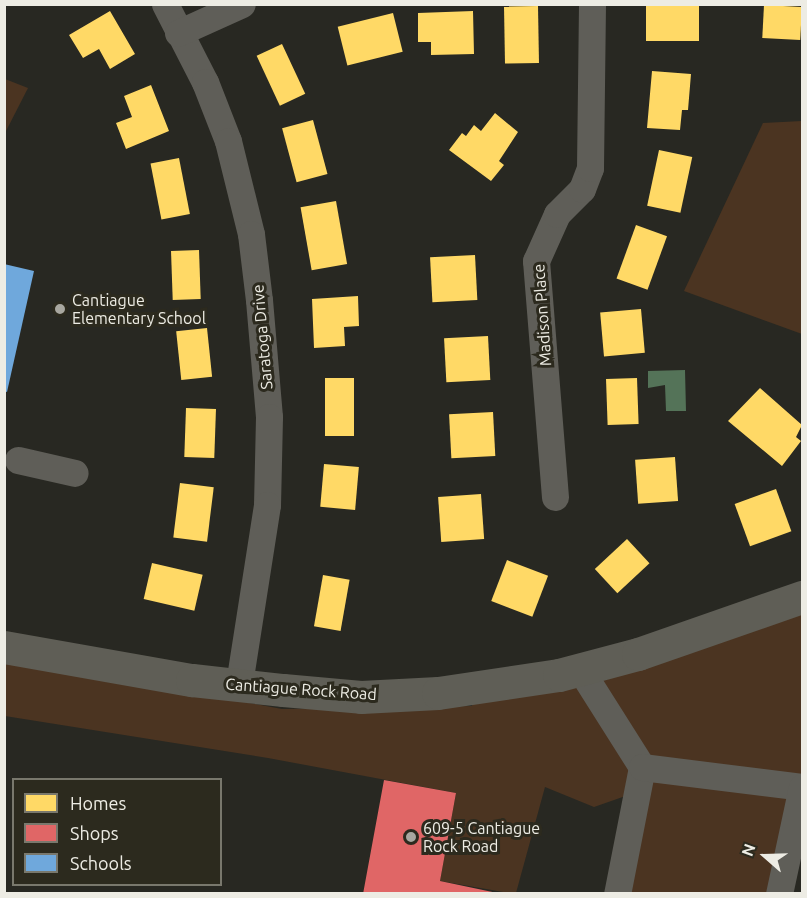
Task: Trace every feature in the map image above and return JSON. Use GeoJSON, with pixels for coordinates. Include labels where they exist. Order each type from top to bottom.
{"type":"FeatureCollection","features":[{"type":"Feature","properties":{"kind":"main road","name":"Cantiague Rock Road"},"geometry":{"type":"LineString","coordinates":[[4,647],[192,680],[361,697],[438,693],[504,685],[638,654],[802,597]]}},
{"type":"Feature","properties":{"kind":"street","name":"Saratoga Drive"},"geometry":{"type":"LineString","coordinates":[[165,4],[205,82],[228,141],[251,234],[260,300],[268,417],[267,505],[239,684]]}},
{"type":"Feature","properties":{"kind":"street"},"geometry":{"type":"LineString","coordinates":[[178,33],[242,4]]}},
{"type":"Feature","properties":{"kind":"street","name":"Madison Place"},"geometry":{"type":"LineString","coordinates":[[555,497],[536,261],[557,214],[582,189],[590,168],[592,4]]}},
{"type":"Feature","properties":{"kind":"street"},"geometry":{"type":"LineString","coordinates":[[18,460],[75,473]]}},
{"type":"Feature","properties":{"kind":"street"},"geometry":{"type":"LineString","coordinates":[[580,669],[642,768],[618,894]]}},
{"type":"Feature","properties":{"kind":"street"},"geometry":{"type":"LineString","coordinates":[[642,768],[802,787],[796,843],[779,894]]}},
{"type":"Feature","properties":{"kind":"shaded area"},"geometry":{"type":"Polygon","coordinates":[[[5,79],[28,88],[5,133],[5,79]]]}},
{"type":"Feature","properties":{"kind":"shaded area"},"geometry":{"type":"Polygon","coordinates":[[[802,121],[802,334],[684,291],[763,123],[802,121]]]}},
{"type":"Feature","properties":{"kind":"shaded area"},"geometry":{"type":"Polygon","coordinates":[[[685,370],[686,411],[666,411],[665,385],[648,388],[648,371],[685,370]]]}},
{"type":"Feature","properties":{"kind":"shaded area"},"geometry":{"type":"Polygon","coordinates":[[[802,594],[802,787],[779,893],[617,893],[634,793],[594,807],[545,787],[516,893],[509,893],[440,881],[456,793],[268,758],[5,716],[4,657],[282,709],[472,706],[475,689],[802,594]]]}},
{"type":"Feature","properties":{"kind":"building: Homes"},"geometry":{"type":"Polygon","coordinates":[[[646,5],[699,5],[699,41],[646,41],[646,5]]]}},
{"type":"Feature","properties":{"kind":"building: Homes"},"geometry":{"type":"Polygon","coordinates":[[[764,5],[802,7],[800,40],[762,38],[764,5]]]}},
{"type":"Feature","properties":{"kind":"building: Homes"},"geometry":{"type":"Polygon","coordinates":[[[538,6],[539,63],[505,64],[504,7],[538,6]]]}},
{"type":"Feature","properties":{"kind":"building: Homes"},"geometry":{"type":"Polygon","coordinates":[[[110,11],[135,54],[110,69],[99,49],[83,58],[69,35],[110,11]]]}},
{"type":"Feature","properties":{"kind":"building: Homes"},"geometry":{"type":"Polygon","coordinates":[[[473,11],[474,54],[431,55],[431,42],[418,42],[418,13],[473,11]]]}},
{"type":"Feature","properties":{"kind":"building: Homes"},"geometry":{"type":"Polygon","coordinates":[[[393,13],[403,52],[347,66],[338,27],[393,13]]]}},
{"type":"Feature","properties":{"kind":"building: Homes"},"geometry":{"type":"Polygon","coordinates":[[[282,44],[305,94],[280,106],[257,56],[282,44]]]}},
{"type":"Feature","properties":{"kind":"building: Homes"},"geometry":{"type":"Polygon","coordinates":[[[652,71],[691,74],[688,110],[682,110],[680,130],[647,128],[652,71]]]}},
{"type":"Feature","properties":{"kind":"building: Homes"},"geometry":{"type":"Polygon","coordinates":[[[151,85],[169,131],[126,149],[116,123],[132,117],[124,96],[151,85]]]}},
{"type":"Feature","properties":{"kind":"building: Homes"},"geometry":{"type":"Polygon","coordinates":[[[495,113],[518,132],[499,161],[504,165],[491,181],[449,150],[462,133],[466,136],[474,125],[481,131],[495,113]]]}},
{"type":"Feature","properties":{"kind":"building: Homes"},"geometry":{"type":"Polygon","coordinates":[[[313,120],[327,174],[297,182],[282,128],[313,120]]]}},
{"type":"Feature","properties":{"kind":"building: Homes"},"geometry":{"type":"Polygon","coordinates":[[[659,150],[692,157],[680,213],[647,206],[659,150]]]}},
{"type":"Feature","properties":{"kind":"building: Homes"},"geometry":{"type":"Polygon","coordinates":[[[179,158],[190,214],[161,219],[151,164],[179,158]]]}},
{"type":"Feature","properties":{"kind":"building: Homes"},"geometry":{"type":"Polygon","coordinates":[[[336,201],[347,264],[312,270],[301,207],[336,201]]]}},
{"type":"Feature","properties":{"kind":"building: Homes"},"geometry":{"type":"Polygon","coordinates":[[[636,225],[667,236],[648,290],[617,279],[636,225]]]}},
{"type":"Feature","properties":{"kind":"building: Homes"},"geometry":{"type":"Polygon","coordinates":[[[199,250],[201,299],[173,300],[171,251],[199,250]]]}},
{"type":"Feature","properties":{"kind":"building: Homes"},"geometry":{"type":"Polygon","coordinates":[[[475,255],[477,300],[432,302],[430,257],[475,255]]]}},
{"type":"Feature","properties":{"kind":"building: Homes"},"geometry":{"type":"Polygon","coordinates":[[[358,296],[359,326],[344,327],[345,346],[314,348],[312,299],[358,296]]]}},
{"type":"Feature","properties":{"kind":"building: Homes"},"geometry":{"type":"Polygon","coordinates":[[[641,309],[645,353],[604,356],[600,313],[641,309]]]}},
{"type":"Feature","properties":{"kind":"building: Homes"},"geometry":{"type":"Polygon","coordinates":[[[207,328],[212,377],[181,380],[176,331],[207,328]]]}},
{"type":"Feature","properties":{"kind":"building: Homes"},"geometry":{"type":"Polygon","coordinates":[[[488,336],[490,380],[446,382],[444,338],[488,336]]]}},
{"type":"Feature","properties":{"kind":"building: Homes"},"geometry":{"type":"Polygon","coordinates":[[[325,378],[354,378],[354,436],[325,436],[325,378]]]}},
{"type":"Feature","properties":{"kind":"building: Homes"},"geometry":{"type":"Polygon","coordinates":[[[637,378],[639,424],[608,425],[606,379],[637,378]]]}},
{"type":"Feature","properties":{"kind":"building: Homes"},"geometry":{"type":"Polygon","coordinates":[[[760,388],[802,425],[796,437],[801,441],[782,466],[728,421],[760,388]]]}},
{"type":"Feature","properties":{"kind":"building: Homes"},"geometry":{"type":"Polygon","coordinates":[[[186,408],[216,409],[214,458],[184,457],[186,408]]]}},
{"type":"Feature","properties":{"kind":"building: Homes"},"geometry":{"type":"Polygon","coordinates":[[[493,412],[495,456],[451,458],[449,414],[493,412]]]}},
{"type":"Feature","properties":{"kind":"building: Homes"},"geometry":{"type":"Polygon","coordinates":[[[675,457],[678,501],[638,504],[635,460],[675,457]]]}},
{"type":"Feature","properties":{"kind":"building: Homes"},"geometry":{"type":"Polygon","coordinates":[[[324,464],[359,467],[355,510],[320,507],[324,464]]]}},
{"type":"Feature","properties":{"kind":"building: Homes"},"geometry":{"type":"Polygon","coordinates":[[[180,483],[214,487],[207,542],[173,538],[180,483]]]}},
{"type":"Feature","properties":{"kind":"building: Homes"},"geometry":{"type":"Polygon","coordinates":[[[776,489],[791,531],[750,546],[735,504],[776,489]]]}},
{"type":"Feature","properties":{"kind":"building: Homes"},"geometry":{"type":"Polygon","coordinates":[[[481,494],[484,539],[441,542],[438,497],[481,494]]]}},
{"type":"Feature","properties":{"kind":"building: Homes"},"geometry":{"type":"Polygon","coordinates":[[[627,539],[650,563],[617,593],[595,569],[627,539]]]}},
{"type":"Feature","properties":{"kind":"building: Homes"},"geometry":{"type":"Polygon","coordinates":[[[507,560],[548,576],[532,617],[491,601],[507,560]]]}},
{"type":"Feature","properties":{"kind":"building: Homes"},"geometry":{"type":"Polygon","coordinates":[[[152,563],[203,575],[194,611],[144,599],[152,563]]]}},
{"type":"Feature","properties":{"kind":"building: Homes"},"geometry":{"type":"Polygon","coordinates":[[[323,575],[350,580],[341,631],[314,626],[323,575]]]}},
{"type":"Feature","properties":{"kind":"building: Shops","name":"609-5 Cantiague Rock Road"},"geometry":{"type":"Polygon","coordinates":[[[384,780],[456,793],[440,881],[502,894],[363,894],[384,780]]]}},
{"type":"Feature","properties":{"kind":"building: Schools"},"geometry":{"type":"Polygon","coordinates":[[[4,264],[34,271],[7,392],[4,391],[4,264]]]}},
{"type":"Feature","properties":{"kind":"place","name":"Cantiague Elementary School"},"geometry":{"type":"Point","coordinates":[60,309]}},
{"type":"Feature","properties":{"kind":"place","name":"609-5 Cantiague Rock Road"},"geometry":{"type":"Point","coordinates":[411,837]}}]}
